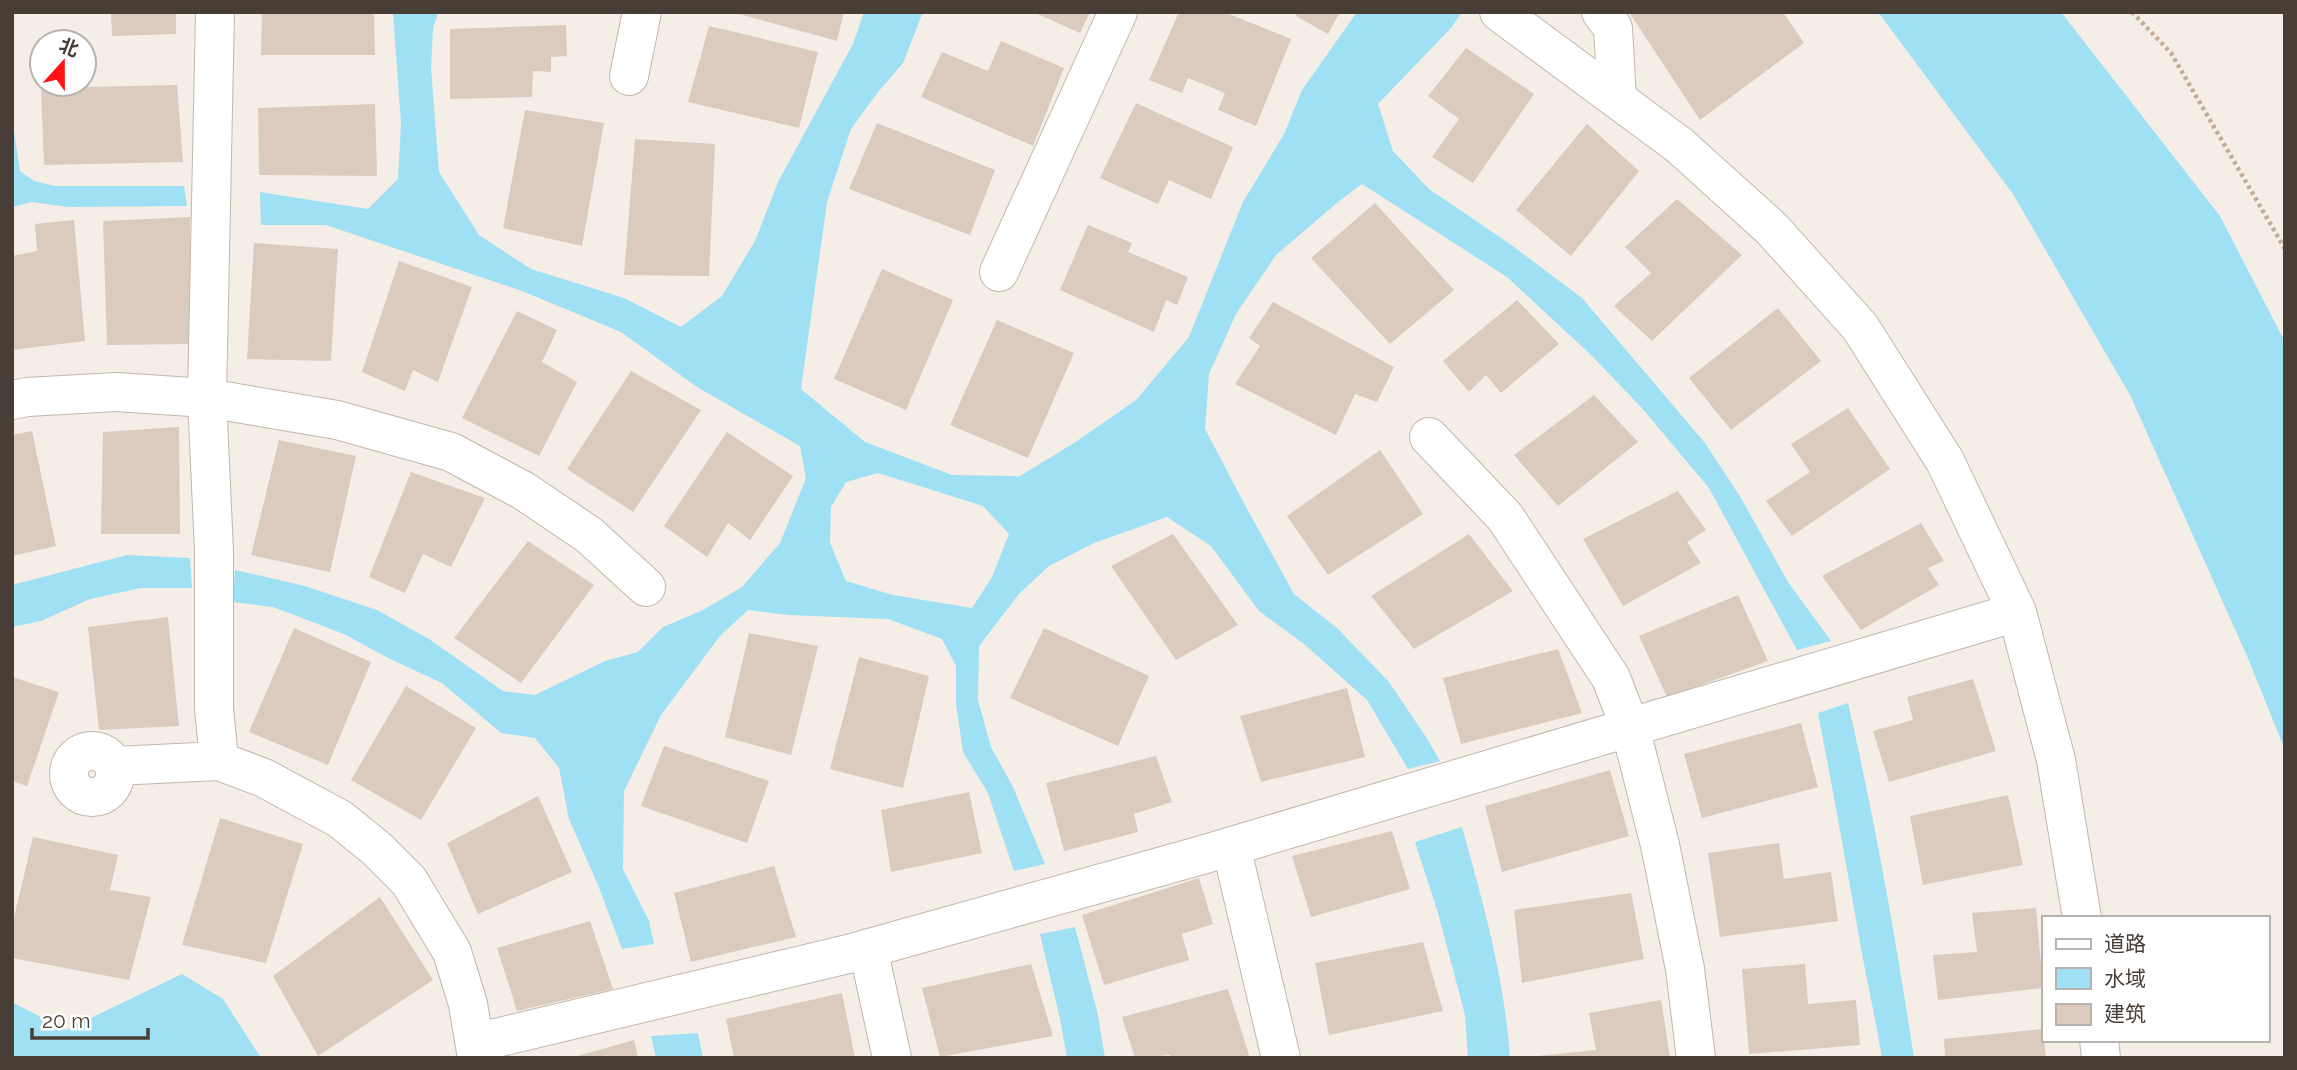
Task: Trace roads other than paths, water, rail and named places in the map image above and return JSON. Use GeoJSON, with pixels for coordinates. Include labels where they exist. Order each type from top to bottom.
{"type":"FeatureCollection","features":[{"type":"Feature","properties":{"kind":"street"},"geometry":{"type":"LineString","coordinates":[[215,12],[207,398],[214,551],[214,708],[219,761]]}},
{"type":"Feature","properties":{"kind":"street"},"geometry":{"type":"LineString","coordinates":[[629,76],[642,12]]}},
{"type":"Feature","properties":{"kind":"street"},"geometry":{"type":"LineString","coordinates":[[999,272],[1118,12]]}},
{"type":"Feature","properties":{"kind":"street"},"geometry":{"type":"LineString","coordinates":[[1499,12],[1679,145],[1772,229],[1860,327],[1945,461],[2017,612],[2056,760],[2082,916]]}},
{"type":"Feature","properties":{"kind":"street"},"geometry":{"type":"LineString","coordinates":[[1601,12],[1613,28],[1617,99]]}},
{"type":"Feature","properties":{"kind":"street"},"geometry":{"type":"LineString","coordinates":[[12,400],[116,392],[207,398],[337,420],[451,452],[524,491],[589,535],[646,587]]}},
{"type":"Feature","properties":{"kind":"street"},"geometry":{"type":"LineString","coordinates":[[1429,437],[1505,517],[1611,678],[1630,727],[1660,845],[1685,969],[1696,1058]]}},
{"type":"Feature","properties":{"kind":"street"},"geometry":{"type":"LineString","coordinates":[[115,766],[219,761],[264,778],[340,819],[377,849],[409,881],[452,952],[468,1003],[476,1050],[868,948],[1231,846],[2017,612]]}},
{"type":"Feature","properties":{"kind":"street"},"geometry":{"type":"LineString","coordinates":[[1231,846],[1281,1058]]}},
{"type":"Feature","properties":{"kind":"street"},"geometry":{"type":"LineString","coordinates":[[868,948],[892,1058]]}},
{"type":"Feature","properties":{"kind":"water"},"geometry":{"type":"Polygon","coordinates":[[[393,12],[438,12],[433,29],[431,68],[439,172],[479,235],[531,269],[624,298],[681,327],[722,296],[755,241],[778,182],[853,44],[864,12],[923,12],[903,63],[851,129],[827,202],[801,389],[865,442],[952,475],[1020,476],[1136,400],[1189,337],[1243,202],[1284,134],[1302,90],[1357,12],[1462,12],[1451,28],[1378,104],[1393,151],[1429,189],[1510,244],[1582,298],[1705,443],[1741,498],[1788,582],[1831,641],[1797,650],[1709,488],[1641,407],[1590,354],[1507,277],[1362,184],[1276,255],[1236,314],[1209,374],[1205,429],[1294,594],[1337,628],[1389,682],[1440,761],[1408,769],[1367,700],[1304,644],[1259,611],[1211,546],[1167,517],[1094,543],[1049,566],[1019,594],[979,646],[978,700],[991,747],[1013,787],[1045,864],[1014,871],[988,793],[963,752],[956,704],[956,666],[942,639],[888,619],[788,615],[748,610],[720,636],[661,715],[624,791],[623,869],[649,921],[654,944],[622,949],[569,819],[559,768],[535,738],[501,733],[442,683],[344,634],[273,607],[233,602],[235,570],[305,586],[377,610],[429,639],[503,691],[535,695],[605,661],[638,652],[663,627],[703,610],[742,587],[780,543],[806,478],[800,446],[697,387],[621,332],[522,291],[326,225],[261,225],[260,192],[368,209],[398,179],[401,124],[393,12]],[[878,473],[846,482],[831,507],[830,543],[846,581],[893,595],[972,608],[992,577],[1009,534],[983,506],[878,473]]]}},
{"type":"Feature","properties":{"kind":"water"},"geometry":{"type":"Polygon","coordinates":[[[1878,12],[2061,12],[2220,216],[2285,342],[2285,750],[2247,656],[2130,395],[2013,194],[1878,12]]]}},
{"type":"Feature","properties":{"kind":"water"},"geometry":{"type":"Polygon","coordinates":[[[12,118],[20,171],[34,181],[55,186],[184,186],[187,206],[68,207],[32,202],[12,207],[12,118]]]}},
{"type":"Feature","properties":{"kind":"water"},"geometry":{"type":"Polygon","coordinates":[[[127,555],[190,558],[192,588],[141,588],[90,599],[41,621],[12,627],[12,585],[127,555]]]}},
{"type":"Feature","properties":{"kind":"water"},"geometry":{"type":"Polygon","coordinates":[[[1848,703],[1884,880],[1914,1058],[1882,1058],[1861,947],[1818,713],[1848,703]]]}},
{"type":"Feature","properties":{"kind":"water"},"geometry":{"type":"Polygon","coordinates":[[[1462,827],[1498,970],[1510,1058],[1468,1058],[1465,1015],[1438,913],[1415,842],[1462,827]]]}},
{"type":"Feature","properties":{"kind":"water"},"geometry":{"type":"Polygon","coordinates":[[[1075,927],[1098,1015],[1105,1058],[1067,1058],[1040,934],[1075,927]]]}},
{"type":"Feature","properties":{"kind":"water"},"geometry":{"type":"Polygon","coordinates":[[[182,974],[223,999],[261,1058],[12,1058],[12,1002],[66,1030],[182,974]]]}},
{"type":"Feature","properties":{"kind":"water"},"geometry":{"type":"Polygon","coordinates":[[[698,1033],[703,1058],[656,1058],[651,1036],[698,1033]]]}}]}
